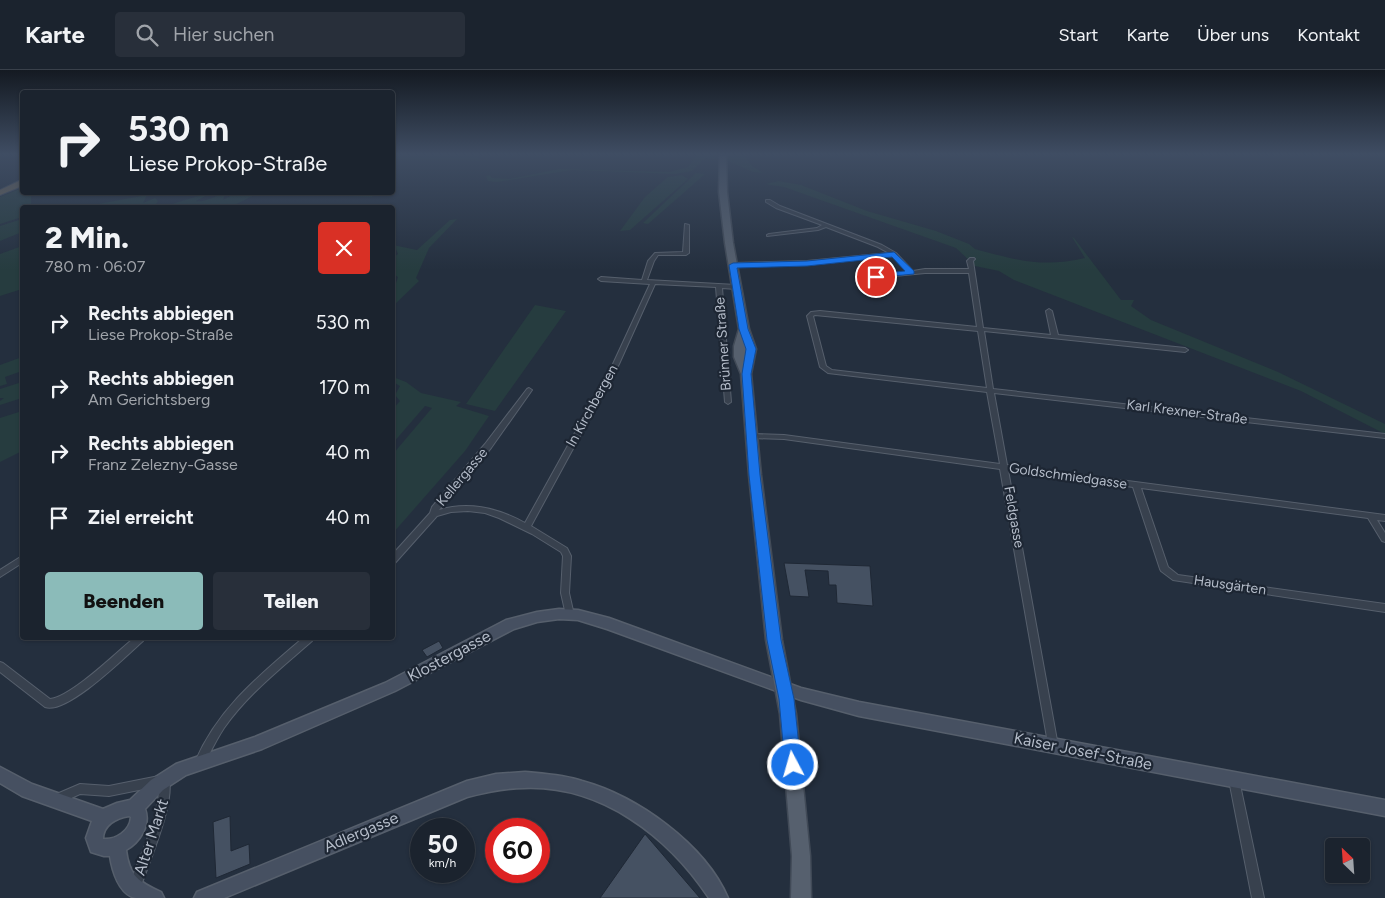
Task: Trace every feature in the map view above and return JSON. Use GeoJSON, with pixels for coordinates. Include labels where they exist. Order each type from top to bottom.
{"type":"FeatureCollection","features":[{"type":"Feature","properties":{"kind":"main road","name":"Brünner Straße"},"geometry":{"type":"LineString","coordinates":[[724,193],[736,287],[744,329],[738,350],[740,363],[746,374],[774,640],[786,699],[801,856],[801,898]]}},
{"type":"Feature","properties":{"kind":"street"},"geometry":{"type":"LineString","coordinates":[[768,201],[778,208],[880,246],[894,254],[911,272]]}},
{"type":"Feature","properties":{"kind":"street"},"geometry":{"type":"LineString","coordinates":[[644,282],[652,261],[657,254],[686,253],[687,225]]}},
{"type":"Feature","properties":{"kind":"street"},"geometry":{"type":"LineString","coordinates":[[769,234],[818,229],[826,225]]}},
{"type":"Feature","properties":{"kind":"street"},"geometry":{"type":"LineString","coordinates":[[733,265],[807,263],[894,254]]}},
{"type":"Feature","properties":{"kind":"street","name":"Feldgasse"},"geometry":{"type":"LineString","coordinates":[[972,259],[972,272],[990,389],[1054,746]]}},
{"type":"Feature","properties":{"kind":"street"},"geometry":{"type":"LineString","coordinates":[[876,277],[911,272],[972,272]]}},
{"type":"Feature","properties":{"kind":"street","name":"Brünner Straße"},"geometry":{"type":"LineString","coordinates":[[601,279],[736,287]]}},
{"type":"Feature","properties":{"kind":"street","name":"In Kirchbergen"},"geometry":{"type":"LineString","coordinates":[[526,527],[616,364],[653,283]]}},
{"type":"Feature","properties":{"kind":"street","name":"Brünner Straße"},"geometry":{"type":"LineString","coordinates":[[719,287],[728,402]]}},
{"type":"Feature","properties":{"kind":"street"},"geometry":{"type":"LineString","coordinates":[[1048,311],[1055,337]]}},
{"type":"Feature","properties":{"kind":"street","name":"Karl Krexner-Straße"},"geometry":{"type":"LineString","coordinates":[[981,329],[820,313],[813,313],[810,316],[826,370],[1385,436]]}},
{"type":"Feature","properties":{"kind":"street"},"geometry":{"type":"LineString","coordinates":[[981,329],[1185,350]]}},
{"type":"Feature","properties":{"kind":"street","name":"Kellergasse"},"geometry":{"type":"LineString","coordinates":[[395,558],[434,514],[435,508],[488,446],[529,390]]}},
{"type":"Feature","properties":{"kind":"street","name":"Goldschmiedgasse"},"geometry":{"type":"LineString","coordinates":[[752,436],[784,437],[1385,518]]}},
{"type":"Feature","properties":{"kind":"street","name":"Hausgärten"},"geometry":{"type":"LineString","coordinates":[[1137,486],[1164,569],[1176,578],[1385,608]]}},
{"type":"Feature","properties":{"kind":"street"},"geometry":{"type":"LineString","coordinates":[[434,514],[448,508],[468,507],[496,513],[526,527],[566,554],[565,593],[570,614]]}},
{"type":"Feature","properties":{"kind":"street"},"geometry":{"type":"LineString","coordinates":[[1370,516],[1385,539]]}},
{"type":"Feature","properties":{"kind":"street"},"geometry":{"type":"LineString","coordinates":[[0,574],[20,560]]}},
{"type":"Feature","properties":{"kind":"street","name":"Klostergasse"},"geometry":{"type":"LineString","coordinates":[[133,809],[164,780],[182,769],[264,741],[390,688],[511,624],[548,615],[570,614],[609,624],[783,686]]}},
{"type":"Feature","properties":{"kind":"street"},"geometry":{"type":"LineString","coordinates":[[0,666],[52,706],[71,696],[138,640]]}},
{"type":"Feature","properties":{"kind":"street"},"geometry":{"type":"LineString","coordinates":[[200,762],[208,741],[220,721],[239,701],[307,640]]}},
{"type":"Feature","properties":{"kind":"street","name":"Kaiser Josef-Straße"},"geometry":{"type":"LineString","coordinates":[[783,686],[801,694],[859,709],[1385,808]]}},
{"type":"Feature","properties":{"kind":"street"},"geometry":{"type":"LineString","coordinates":[[0,775],[54,800],[105,818]]}},
{"type":"Feature","properties":{"kind":"street","name":"Adlergasse"},"geometry":{"type":"LineString","coordinates":[[203,898],[467,789],[494,781],[522,778],[570,784],[608,798],[636,812],[660,828],[684,851],[719,898]]}},
{"type":"Feature","properties":{"kind":"street","name":"Alter Markt"},"geometry":{"type":"LineString","coordinates":[[54,800],[80,790],[109,792],[164,780],[167,788],[161,809],[146,895]]}},
{"type":"Feature","properties":{"kind":"street"},"geometry":{"type":"LineString","coordinates":[[1234,780],[1258,898]]}},
{"type":"Feature","properties":{"kind":"street","name":"Alter Markt"},"geometry":{"type":"LineString","coordinates":[[123,808],[133,809],[139,815],[138,826],[130,837],[117,846],[106,848],[95,842],[97,828],[105,818],[123,808]]}},
{"type":"Feature","properties":{"kind":"street"},"geometry":{"type":"LineString","coordinates":[[117,846],[121,871],[146,895]]}},
{"type":"Feature","properties":{"kind":"green space"},"geometry":{"type":"Polygon","coordinates":[[[11,193],[31,195],[31,205],[20,205],[20,218],[0,224],[0,197],[11,193]]]}},
{"type":"Feature","properties":{"kind":"green space"},"geometry":{"type":"Polygon","coordinates":[[[650,193],[672,193],[630,230],[620,231],[650,193]]]}},
{"type":"Feature","properties":{"kind":"green space"},"geometry":{"type":"Polygon","coordinates":[[[675,193],[684,193],[648,224],[643,223],[675,193]]]}},
{"type":"Feature","properties":{"kind":"green space"},"geometry":{"type":"Polygon","coordinates":[[[800,193],[820,193],[867,211],[936,231],[969,244],[975,249],[1017,259],[1056,262],[1085,258],[1072,237],[1121,300],[1134,300],[1131,306],[1151,320],[1278,372],[1385,424],[1385,434],[1301,391],[1014,280],[999,271],[975,266],[956,248],[800,193]]]}},
{"type":"Feature","properties":{"kind":"green space"},"geometry":{"type":"Polygon","coordinates":[[[147,195],[143,203],[155,198],[158,201],[155,205],[93,205],[147,195]]]}},
{"type":"Feature","properties":{"kind":"green space"},"geometry":{"type":"Polygon","coordinates":[[[202,195],[207,195],[196,201],[204,201],[225,195],[223,200],[232,195],[254,195],[235,205],[172,204],[202,195]]]}},
{"type":"Feature","properties":{"kind":"green space"},"geometry":{"type":"Polygon","coordinates":[[[322,195],[374,195],[372,197],[322,195]]]}},
{"type":"Feature","properties":{"kind":"green space"},"geometry":{"type":"Polygon","coordinates":[[[457,219],[429,248],[416,278],[419,281],[395,304],[395,286],[398,277],[395,275],[395,256],[398,254],[395,245],[417,250],[450,220],[457,219]]]}},
{"type":"Feature","properties":{"kind":"green space"},"geometry":{"type":"Polygon","coordinates":[[[20,220],[20,233],[0,241],[0,226],[20,220]]]}},
{"type":"Feature","properties":{"kind":"green space"},"geometry":{"type":"Polygon","coordinates":[[[20,247],[20,290],[0,296],[0,254],[20,247]]]}},
{"type":"Feature","properties":{"kind":"green space"},"geometry":{"type":"Polygon","coordinates":[[[535,305],[566,311],[495,411],[466,404],[535,305]]]}},
{"type":"Feature","properties":{"kind":"green space"},"geometry":{"type":"Polygon","coordinates":[[[20,358],[20,372],[5,377],[7,384],[0,386],[0,365],[20,358]]]}},
{"type":"Feature","properties":{"kind":"green space"},"geometry":{"type":"Polygon","coordinates":[[[395,378],[406,382],[421,393],[461,402],[456,406],[489,416],[465,451],[395,531],[395,452],[432,408],[425,406],[395,441],[395,407],[400,401],[395,395],[400,386],[395,383],[395,378]]]}},
{"type":"Feature","properties":{"kind":"green space"},"geometry":{"type":"Polygon","coordinates":[[[20,383],[20,399],[0,405],[0,401],[4,398],[0,398],[0,389],[20,383]]]}},
{"type":"Feature","properties":{"kind":"green space"},"geometry":{"type":"Polygon","coordinates":[[[20,412],[20,452],[0,462],[0,418],[20,412]]]}},
{"type":"Feature","properties":{"kind":"building"},"geometry":{"type":"Polygon","coordinates":[[[784,563],[870,566],[873,606],[837,603],[836,585],[829,585],[828,571],[805,570],[809,597],[790,596],[784,563]]]}},
{"type":"Feature","properties":{"kind":"building"},"geometry":{"type":"Polygon","coordinates":[[[439,641],[443,648],[427,657],[422,650],[439,641]]]}},
{"type":"Feature","properties":{"kind":"building"},"geometry":{"type":"Polygon","coordinates":[[[230,816],[231,851],[249,844],[250,864],[216,878],[213,822],[230,816]]]}},
{"type":"Feature","properties":{"kind":"building"},"geometry":{"type":"Polygon","coordinates":[[[645,834],[700,898],[600,898],[645,834]]]}},
{"type":"Feature","properties":{"kind":"route"},"geometry":{"type":"LineString","coordinates":[[793,765],[786,699],[774,640],[755,475],[746,374],[750,362],[751,349],[744,329],[733,265],[807,263],[894,254],[911,272],[876,277]]}}]}
